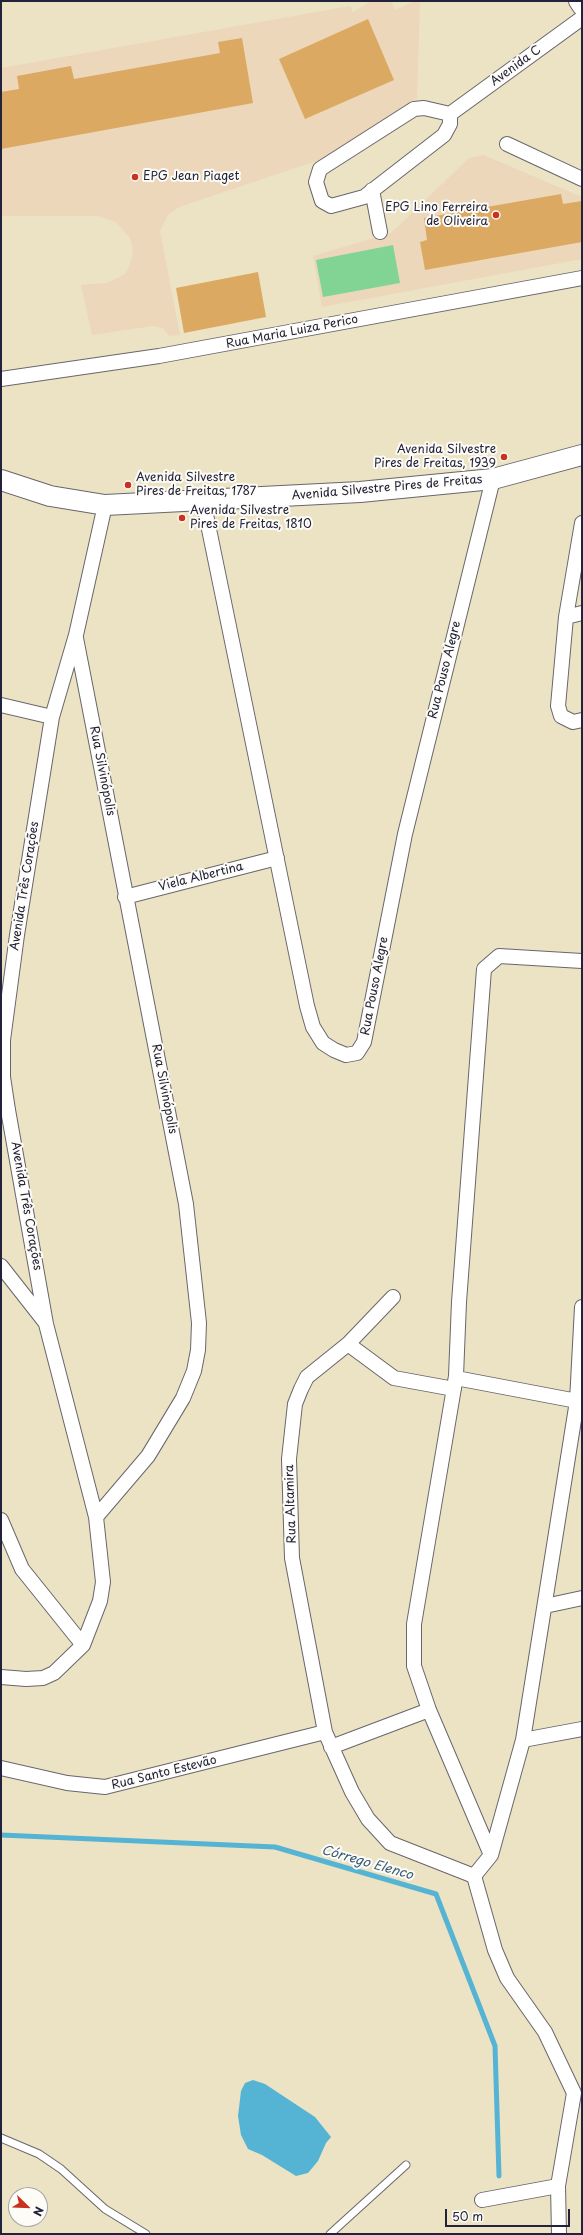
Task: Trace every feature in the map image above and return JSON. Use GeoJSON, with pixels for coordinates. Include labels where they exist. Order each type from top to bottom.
{"type":"FeatureCollection","features":[{"type":"Feature","properties":{"kind":"main road","name":"Avenida Silvestre Pires de Freitas"},"geometry":{"type":"LineString","coordinates":[[1,480],[50,496],[105,505],[360,492],[493,479],[582,455]]}},
{"type":"Feature","properties":{"kind":"street"},"geometry":{"type":"LineString","coordinates":[[578,1],[582,7]]}},
{"type":"Feature","properties":{"kind":"street","name":"Avenida C"},"geometry":{"type":"LineString","coordinates":[[450,114],[582,18]]}},
{"type":"Feature","properties":{"kind":"street"},"geometry":{"type":"LineString","coordinates":[[414,108],[424,108],[450,114],[450,124],[444,135],[364,197],[331,206],[322,201],[316,182],[320,169],[414,108]]}},
{"type":"Feature","properties":{"kind":"street"},"geometry":{"type":"LineString","coordinates":[[507,144],[582,179]]}},
{"type":"Feature","properties":{"kind":"street"},"geometry":{"type":"LineString","coordinates":[[372,190],[380,232]]}},
{"type":"Feature","properties":{"kind":"street","name":"Rua Maria Luiza Perico"},"geometry":{"type":"LineString","coordinates":[[1,380],[159,356],[582,278]]}},
{"type":"Feature","properties":{"kind":"street","name":"Rua Pouso Alegre"},"geometry":{"type":"LineString","coordinates":[[203,500],[278,858],[307,1006],[313,1027],[323,1042],[334,1050],[346,1055],[357,1053],[364,1042],[405,834],[493,479]]}},
{"type":"Feature","properties":{"kind":"street","name":"Avenida Três Corações"},"geometry":{"type":"LineString","coordinates":[[1,1677],[26,1679],[43,1678],[54,1673],[82,1645],[100,1601],[103,1582],[96,1517],[46,1324],[3,1077],[3,1040],[5,996],[52,717],[76,635],[105,505]]}},
{"type":"Feature","properties":{"kind":"street"},"geometry":{"type":"LineString","coordinates":[[582,523],[566,617],[558,706],[560,716],[573,722],[582,720]]}},
{"type":"Feature","properties":{"kind":"street"},"geometry":{"type":"LineString","coordinates":[[566,617],[582,613]]}},
{"type":"Feature","properties":{"kind":"street","name":"Rua Silvinópolis"},"geometry":{"type":"LineString","coordinates":[[76,635],[125,897],[186,1204],[199,1323],[198,1350],[194,1371],[183,1398],[148,1456],[96,1517]]}},
{"type":"Feature","properties":{"kind":"street"},"geometry":{"type":"LineString","coordinates":[[1,705],[52,717]]}},
{"type":"Feature","properties":{"kind":"street","name":"Viela Albertina"},"geometry":{"type":"LineString","coordinates":[[125,897],[278,858]]}},
{"type":"Feature","properties":{"kind":"street"},"geometry":{"type":"LineString","coordinates":[[491,1855],[429,1710],[414,1666],[414,1624],[455,1383],[460,1286],[484,969],[500,956],[582,961]]}},
{"type":"Feature","properties":{"kind":"street"},"geometry":{"type":"LineString","coordinates":[[1,1266],[46,1324]]}},
{"type":"Feature","properties":{"kind":"street","name":"Rua Altamira"},"geometry":{"type":"LineString","coordinates":[[331,1747],[325,1732],[292,1558],[289,1459],[295,1404],[300,1389],[307,1376],[348,1344],[393,1297]]}},
{"type":"Feature","properties":{"kind":"street"},"geometry":{"type":"LineString","coordinates":[[474,1876],[491,1855],[523,1740],[577,1400],[582,1308]]}},
{"type":"Feature","properties":{"kind":"street"},"geometry":{"type":"LineString","coordinates":[[348,1344],[394,1378],[455,1383],[577,1400]]}},
{"type":"Feature","properties":{"kind":"street"},"geometry":{"type":"LineString","coordinates":[[1,1520],[22,1568],[82,1645]]}},
{"type":"Feature","properties":{"kind":"street"},"geometry":{"type":"LineString","coordinates":[[545,1606],[582,1598]]}},
{"type":"Feature","properties":{"kind":"street"},"geometry":{"type":"LineString","coordinates":[[429,1710],[331,1747],[368,1819],[390,1843],[474,1876]]}},
{"type":"Feature","properties":{"kind":"street"},"geometry":{"type":"LineString","coordinates":[[523,1740],[582,1729]]}},
{"type":"Feature","properties":{"kind":"street","name":"Rua Santo Estevão"},"geometry":{"type":"LineString","coordinates":[[1,1768],[66,1783],[105,1788],[325,1732]]}},
{"type":"Feature","properties":{"kind":"street"},"geometry":{"type":"LineString","coordinates":[[474,1876],[495,1950],[507,1978],[545,2032],[578,2092],[558,2186],[559,2234]]}},
{"type":"Feature","properties":{"kind":"street"},"geometry":{"type":"LineString","coordinates":[[482,2200],[558,2186]]}},
{"type":"Feature","properties":{"kind":"lane"},"geometry":{"type":"LineString","coordinates":[[1,2138],[39,2154],[61,2169],[105,2209],[146,2234]]}},
{"type":"Feature","properties":{"kind":"lane"},"geometry":{"type":"LineString","coordinates":[[330,2234],[406,2165]]}},
{"type":"Feature","properties":{"kind":"shaded area","name":"EPG Jean Piaget"},"geometry":{"type":"Polygon","coordinates":[[[371,1],[391,1],[395,10],[415,1],[420,1],[417,98],[322,159],[179,207],[168,215],[160,231],[180,335],[169,336],[163,328],[153,326],[92,335],[81,285],[106,283],[124,275],[130,265],[133,250],[130,238],[116,222],[98,216],[1,216],[1,68],[350,6],[353,12],[371,1]]]}},
{"type":"Feature","properties":{"kind":"shaded area","name":"EPG Lino Ferreira de Oliveira"},"geometry":{"type":"Polygon","coordinates":[[[484,155],[582,197],[582,259],[322,307],[313,256],[391,233],[469,158],[484,155]]]}},
{"type":"Feature","properties":{"kind":"green space"},"geometry":{"type":"Polygon","coordinates":[[[393,245],[400,283],[323,297],[316,260],[393,245]]]}},
{"type":"Feature","properties":{"kind":"water"},"geometry":{"type":"Polygon","coordinates":[[[253,2080],[265,2084],[315,2117],[331,2137],[326,2143],[318,2161],[308,2173],[296,2176],[262,2155],[248,2149],[241,2135],[238,2116],[241,2091],[245,2083],[253,2080]]]}},
{"type":"Feature","properties":{"kind":"building"},"geometry":{"type":"Polygon","coordinates":[[[368,19],[394,80],[305,119],[279,59],[368,19]]]}},
{"type":"Feature","properties":{"kind":"building"},"geometry":{"type":"Polygon","coordinates":[[[242,38],[253,103],[1,149],[1,92],[19,89],[17,76],[71,66],[74,79],[220,53],[218,42],[242,38]]]}},
{"type":"Feature","properties":{"kind":"building"},"geometry":{"type":"Polygon","coordinates":[[[561,194],[563,204],[582,201],[582,242],[425,270],[420,242],[427,240],[424,218],[561,194]]]}},
{"type":"Feature","properties":{"kind":"building"},"geometry":{"type":"Polygon","coordinates":[[[258,272],[266,317],[184,333],[176,288],[258,272]]]}},
{"type":"Feature","properties":{"kind":"waterway","name":"Córrego Elenco"},"geometry":{"type":"LineString","coordinates":[[1,1835],[275,1847],[436,1894],[495,2046],[499,2176]]}},
{"type":"Feature","properties":{"kind":"place","name":"EPG Jean Piaget"},"geometry":{"type":"Point","coordinates":[135,177]}},
{"type":"Feature","properties":{"kind":"place","name":"EPG Lino Ferreira de Oliveira"},"geometry":{"type":"Point","coordinates":[496,215]}},
{"type":"Feature","properties":{"kind":"place","name":"Avenida Silvestre Pires de Freitas, 1939"},"geometry":{"type":"Point","coordinates":[504,457]}},
{"type":"Feature","properties":{"kind":"place","name":"Avenida Silvestre Pires de Freitas, 1787"},"geometry":{"type":"Point","coordinates":[128,485]}},
{"type":"Feature","properties":{"kind":"place","name":"Avenida Silvestre Pires de Freitas, 1810"},"geometry":{"type":"Point","coordinates":[182,518]}}]}
